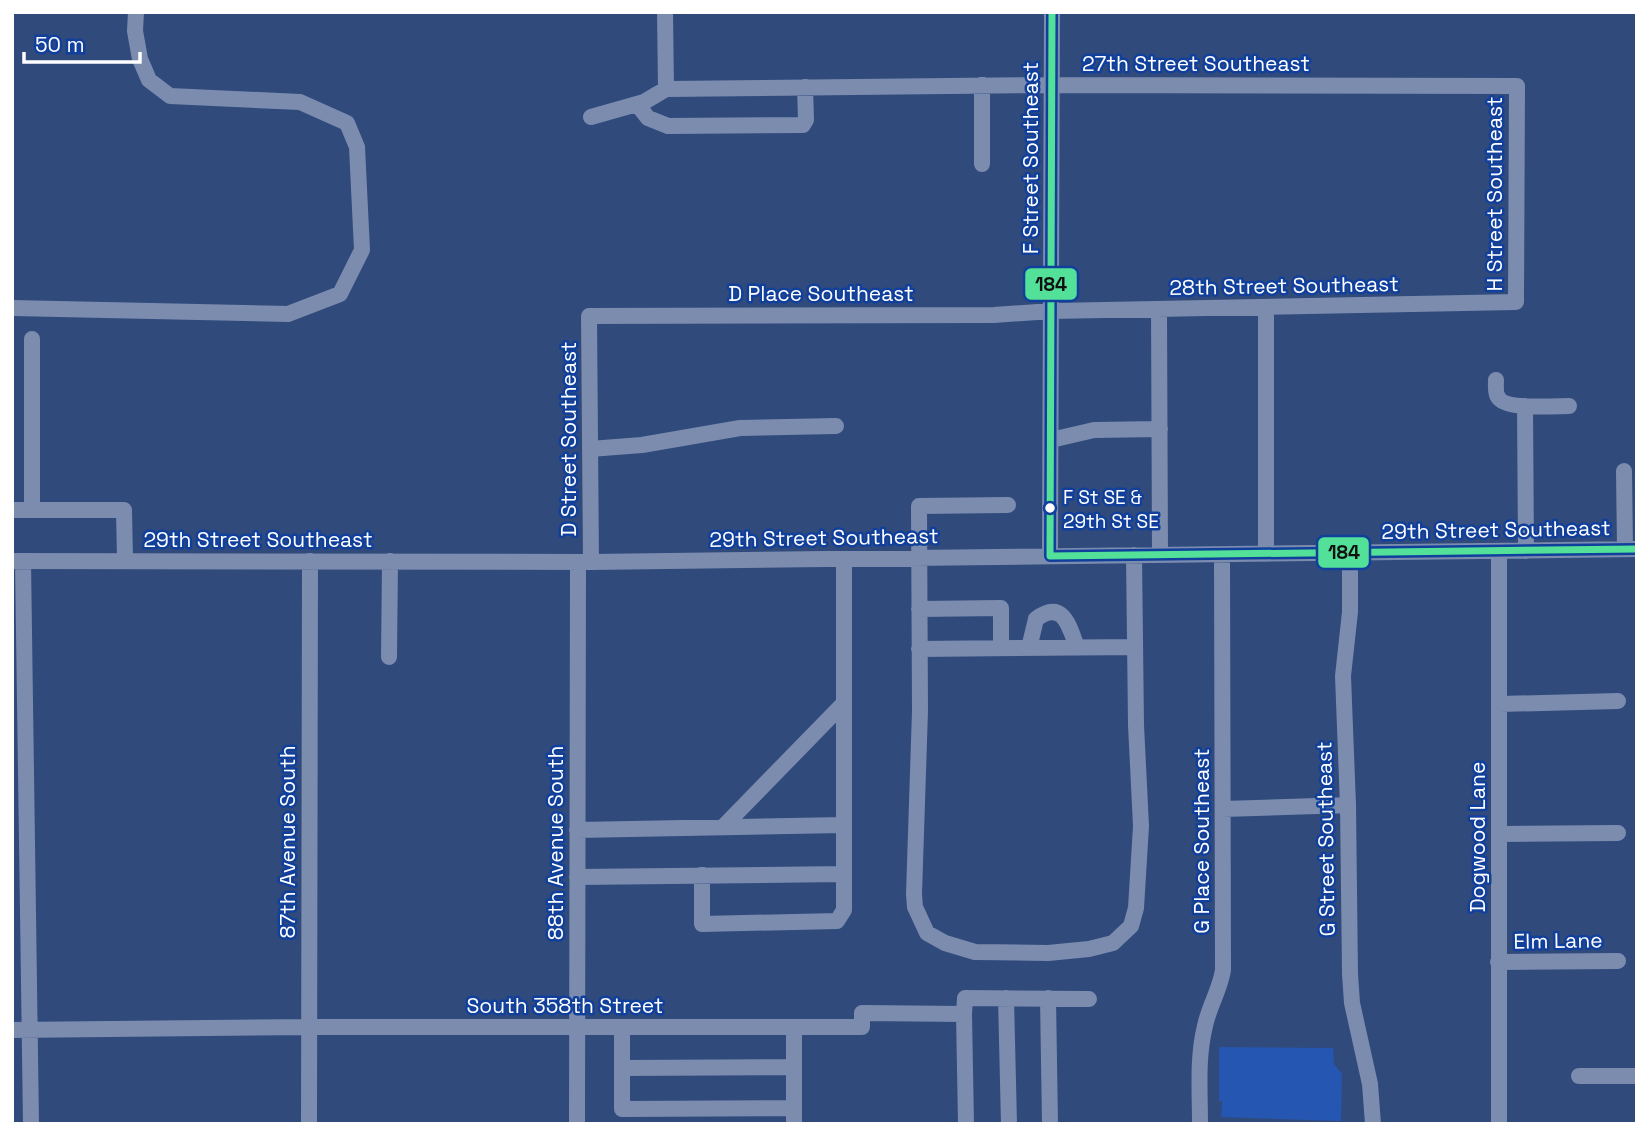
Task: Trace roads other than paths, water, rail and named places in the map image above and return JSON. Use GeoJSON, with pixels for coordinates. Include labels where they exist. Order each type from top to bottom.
{"type":"FeatureCollection","features":[{"type":"Feature","properties":{"kind":"street"},"geometry":{"type":"LineString","coordinates":[[12,308],[288,314],[340,294],[362,250],[357,147],[348,122],[300,102],[170,96],[149,80],[140,59],[135,31],[136,12]]}},
{"type":"Feature","properties":{"kind":"street"},"geometry":{"type":"LineString","coordinates":[[591,117],[638,104],[666,89],[666,12]]}},
{"type":"Feature","properties":{"kind":"street","name":"F Street Southeast"},"geometry":{"type":"LineString","coordinates":[[1050,556],[1052,12]]}},
{"type":"Feature","properties":{"kind":"street"},"geometry":{"type":"LineString","coordinates":[[982,85],[982,164]]}},
{"type":"Feature","properties":{"kind":"street","name":"27th Street Southeast"},"geometry":{"type":"LineString","coordinates":[[666,89],[982,85],[1517,86]]}},
{"type":"Feature","properties":{"kind":"street","name":"H Street Southeast"},"geometry":{"type":"LineString","coordinates":[[1516,302],[1517,86]]}},
{"type":"Feature","properties":{"kind":"street"},"geometry":{"type":"LineString","coordinates":[[638,104],[648,118],[668,126],[803,125],[806,120],[805,87]]}},
{"type":"Feature","properties":{"kind":"street","name":"28th Street Southeast"},"geometry":{"type":"LineString","coordinates":[[1052,311],[1516,302]]}},
{"type":"Feature","properties":{"kind":"street"},"geometry":{"type":"LineString","coordinates":[[1266,307],[1266,554]]}},
{"type":"Feature","properties":{"kind":"street"},"geometry":{"type":"LineString","coordinates":[[1159,309],[1160,555]]}},
{"type":"Feature","properties":{"kind":"street","name":"D Place Southeast"},"geometry":{"type":"LineString","coordinates":[[589,316],[993,315],[1052,311]]}},
{"type":"Feature","properties":{"kind":"street","name":"D Street Southeast"},"geometry":{"type":"LineString","coordinates":[[584,562],[590,449],[589,316]]}},
{"type":"Feature","properties":{"kind":"street"},"geometry":{"type":"LineString","coordinates":[[32,339],[32,510]]}},
{"type":"Feature","properties":{"kind":"street"},"geometry":{"type":"LineString","coordinates":[[1496,380],[1496,395],[1499,400],[1525,406],[1569,406]]}},
{"type":"Feature","properties":{"kind":"street"},"geometry":{"type":"LineString","coordinates":[[1525,406],[1526,551]]}},
{"type":"Feature","properties":{"kind":"street"},"geometry":{"type":"LineString","coordinates":[[590,449],[642,445],[740,428],[836,426]]}},
{"type":"Feature","properties":{"kind":"street"},"geometry":{"type":"LineString","coordinates":[[1051,440],[1094,430],[1160,429]]}},
{"type":"Feature","properties":{"kind":"street"},"geometry":{"type":"LineString","coordinates":[[1624,471],[1631,549]]}},
{"type":"Feature","properties":{"kind":"street"},"geometry":{"type":"LineString","coordinates":[[1007,505],[919,506],[915,907],[927,933],[945,943],[975,952],[1013,954],[1089,949],[1113,943],[1131,926],[1136,908],[1141,826],[1134,555]]}},
{"type":"Feature","properties":{"kind":"street"},"geometry":{"type":"LineString","coordinates":[[12,510],[124,510],[125,560]]}},
{"type":"Feature","properties":{"kind":"street","name":"29th Street Southeast"},"geometry":{"type":"LineString","coordinates":[[18,561],[584,562],[1631,549]]}},
{"type":"Feature","properties":{"kind":"street","name":"Dogwood Lane"},"geometry":{"type":"LineString","coordinates":[[1499,551],[1499,1124]]}},
{"type":"Feature","properties":{"kind":"street","name":"G Street Southeast"},"geometry":{"type":"LineString","coordinates":[[1350,552],[1350,612],[1343,676],[1352,1003],[1370,1084],[1373,1124]]}},
{"type":"Feature","properties":{"kind":"street","name":"G Place Southeast"},"geometry":{"type":"LineString","coordinates":[[1200,1124],[1203,1037],[1223,970],[1222,555]]}},
{"type":"Feature","properties":{"kind":"street"},"geometry":{"type":"LineString","coordinates":[[702,875],[702,924],[837,921],[845,910],[844,559]]}},
{"type":"Feature","properties":{"kind":"street"},"geometry":{"type":"LineString","coordinates":[[18,561],[31,1124]]}},
{"type":"Feature","properties":{"kind":"street","name":"87th Avenue South"},"geometry":{"type":"LineString","coordinates":[[309,1124],[310,561]]}},
{"type":"Feature","properties":{"kind":"street"},"geometry":{"type":"LineString","coordinates":[[389,657],[390,561]]}},
{"type":"Feature","properties":{"kind":"street","name":"88th Avenue South"},"geometry":{"type":"LineString","coordinates":[[578,1124],[577,877],[584,562]]}},
{"type":"Feature","properties":{"kind":"street"},"geometry":{"type":"LineString","coordinates":[[919,609],[1001,608],[1001,648]]}},
{"type":"Feature","properties":{"kind":"street"},"geometry":{"type":"LineString","coordinates":[[1030,648],[1036,620],[1043,614],[1052,612],[1067,620],[1077,647]]}},
{"type":"Feature","properties":{"kind":"street"},"geometry":{"type":"LineString","coordinates":[[919,649],[1135,647]]}},
{"type":"Feature","properties":{"kind":"street"},"geometry":{"type":"LineString","coordinates":[[1500,704],[1618,701]]}},
{"type":"Feature","properties":{"kind":"street"},"geometry":{"type":"LineString","coordinates":[[723,827],[844,703]]}},
{"type":"Feature","properties":{"kind":"street"},"geometry":{"type":"LineString","coordinates":[[1223,809],[1348,805]]}},
{"type":"Feature","properties":{"kind":"street"},"geometry":{"type":"LineString","coordinates":[[578,830],[844,825]]}},
{"type":"Feature","properties":{"kind":"street"},"geometry":{"type":"LineString","coordinates":[[1499,834],[1618,833]]}},
{"type":"Feature","properties":{"kind":"street"},"geometry":{"type":"LineString","coordinates":[[577,877],[844,874]]}},
{"type":"Feature","properties":{"kind":"street","name":"Elm Lane"},"geometry":{"type":"LineString","coordinates":[[1498,962],[1618,961]]}},
{"type":"Feature","properties":{"kind":"street"},"geometry":{"type":"LineString","coordinates":[[966,1124],[965,998],[1089,999]]}},
{"type":"Feature","properties":{"kind":"street"},"geometry":{"type":"LineString","coordinates":[[1006,998],[1009,1124]]}},
{"type":"Feature","properties":{"kind":"street"},"geometry":{"type":"LineString","coordinates":[[1048,998],[1050,1124]]}},
{"type":"Feature","properties":{"kind":"street","name":"South 358th Street"},"geometry":{"type":"LineString","coordinates":[[12,1030],[862,1027],[862,1013],[964,1014]]}},
{"type":"Feature","properties":{"kind":"street"},"geometry":{"type":"LineString","coordinates":[[622,1027],[622,1116],[794,1116],[794,1027]]}},
{"type":"Feature","properties":{"kind":"street"},"geometry":{"type":"LineString","coordinates":[[622,1068],[794,1066]]}},
{"type":"Feature","properties":{"kind":"street"},"geometry":{"type":"LineString","coordinates":[[1579,1076],[1637,1076]]}},
{"type":"Feature","properties":{"kind":"place","name":"F St SE & 29th St SE"},"geometry":{"type":"Point","coordinates":[1050,508]}}]}
